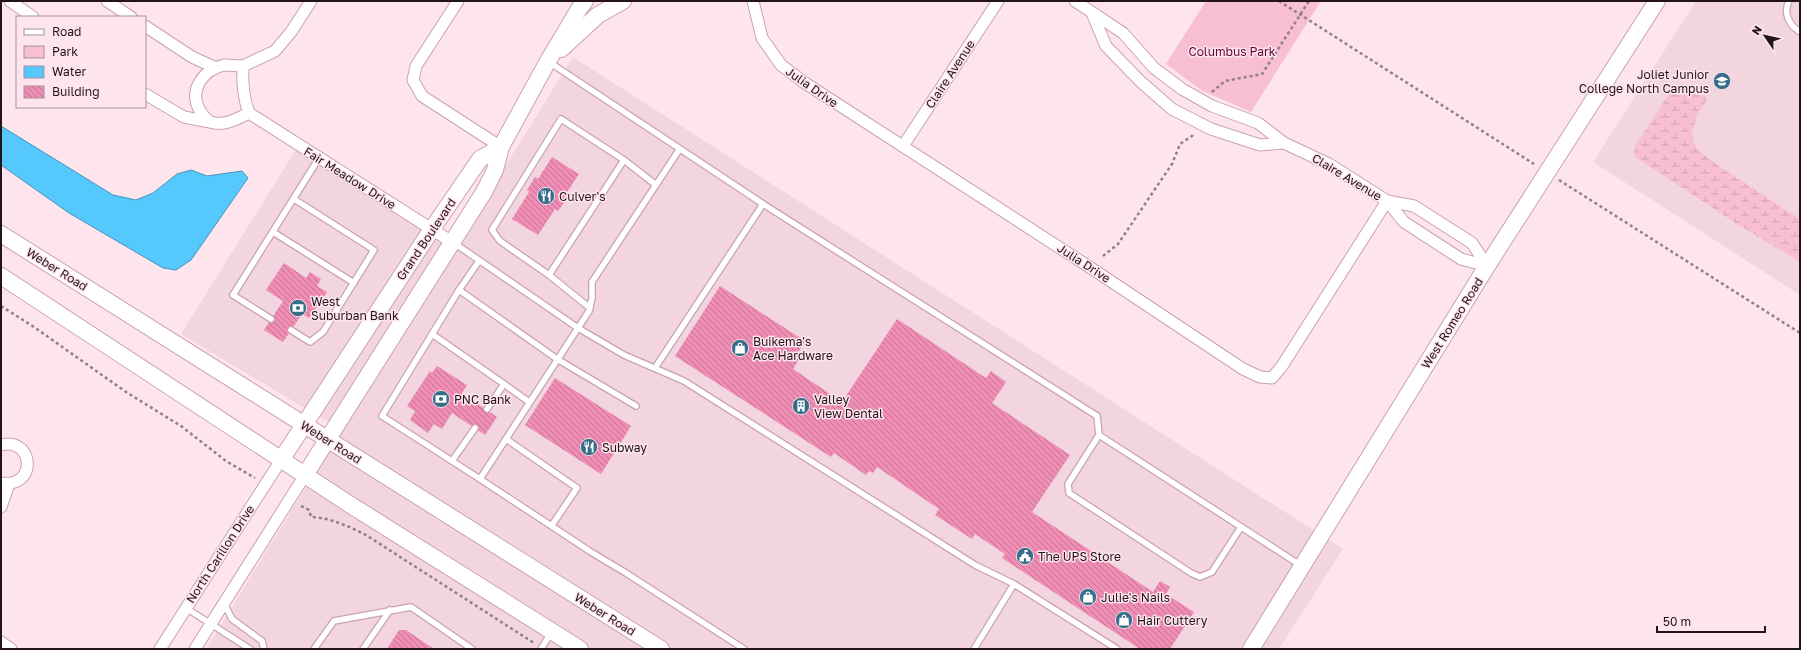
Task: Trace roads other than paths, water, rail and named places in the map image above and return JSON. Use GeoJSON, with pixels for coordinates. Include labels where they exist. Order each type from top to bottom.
{"type":"FeatureCollection","features":[{"type":"Feature","properties":{"kind":"main road","name":"Grand Boulevard"},"geometry":{"type":"LineString","coordinates":[[305,475],[484,192],[495,170],[501,147],[548,61],[585,1]]}},
{"type":"Feature","properties":{"kind":"main road","name":"Grand Boulevard"},"geometry":{"type":"LineString","coordinates":[[548,61],[598,16],[623,1]]}},
{"type":"Feature","properties":{"kind":"main road","name":"West Romeo Road"},"geometry":{"type":"LineString","coordinates":[[1251,649],[1487,266],[1657,1]]}},
{"type":"Feature","properties":{"kind":"main road","name":"Grand Boulevard"},"geometry":{"type":"LineString","coordinates":[[281,460],[432,229],[480,159],[501,147]]}},
{"type":"Feature","properties":{"kind":"main road","name":"Weber Road"},"geometry":{"type":"LineString","coordinates":[[1,234],[661,649]]}},
{"type":"Feature","properties":{"kind":"main road"},"geometry":{"type":"LineString","coordinates":[[1,276],[281,460],[580,649]]}},
{"type":"Feature","properties":{"kind":"street"},"geometry":{"type":"LineString","coordinates":[[10,1],[32,16]]}},
{"type":"Feature","properties":{"kind":"street"},"geometry":{"type":"LineString","coordinates":[[107,1],[130,16]]}},
{"type":"Feature","properties":{"kind":"street"},"geometry":{"type":"LineString","coordinates":[[211,122],[203,116],[198,108],[196,98],[196,89],[203,76],[214,67],[224,65],[243,66],[275,51],[291,32],[311,1]]}},
{"type":"Feature","properties":{"kind":"street"},"geometry":{"type":"LineString","coordinates":[[458,1],[416,66],[413,80],[422,96],[501,147]]}},
{"type":"Feature","properties":{"kind":"street","name":"Julia Drive"},"geometry":{"type":"LineString","coordinates":[[752,1],[762,38],[781,65],[805,83],[1094,270],[1243,369],[1260,377],[1272,378],[1282,366],[1387,201]]}},
{"type":"Feature","properties":{"kind":"street","name":"Claire Avenue"},"geometry":{"type":"LineString","coordinates":[[903,146],[998,1]]}},
{"type":"Feature","properties":{"kind":"street","name":"Claire Avenue"},"geometry":{"type":"LineString","coordinates":[[1075,1],[1123,33],[1154,68],[1182,89],[1212,106],[1258,123],[1284,143],[1329,164],[1387,201],[1404,222],[1462,259],[1487,266]]}},
{"type":"Feature","properties":{"kind":"street","name":"Claire Avenue"},"geometry":{"type":"LineString","coordinates":[[1092,13],[1106,46],[1141,82],[1172,109],[1211,129],[1260,145],[1284,143]]}},
{"type":"Feature","properties":{"kind":"street"},"geometry":{"type":"LineString","coordinates":[[146,27],[192,57],[214,67]]}},
{"type":"Feature","properties":{"kind":"street"},"geometry":{"type":"LineString","coordinates":[[146,95],[184,116],[211,122],[230,122],[249,113],[244,100],[242,86],[243,66]]}},
{"type":"Feature","properties":{"kind":"street","name":"Fair Meadow Drive"},"geometry":{"type":"LineString","coordinates":[[249,113],[452,242]]}},
{"type":"Feature","properties":{"kind":"street","name":"Claire Avenue"},"geometry":{"type":"LineString","coordinates":[[1387,201],[1414,206],[1472,243],[1487,266]]}},
{"type":"Feature","properties":{"kind":"street"},"geometry":{"type":"LineString","coordinates":[[1,445],[6,443],[14,444],[21,448],[26,455],[28,463],[27,471],[23,478],[16,482],[5,484],[1,507]]}},
{"type":"Feature","properties":{"kind":"street","name":"North Carillon Drive"},"geometry":{"type":"LineString","coordinates":[[160,649],[281,460]]}},
{"type":"Feature","properties":{"kind":"street"},"geometry":{"type":"LineString","coordinates":[[195,649],[305,475]]}},
{"type":"Feature","properties":{"kind":"street"},"geometry":{"type":"LineString","coordinates":[[1,642],[11,649]]}},
{"type":"Feature","properties":{"kind":"lane"},"geometry":{"type":"LineString","coordinates":[[1789,1],[1786,12],[1788,19],[1793,28],[1800,32]]}},
{"type":"Feature","properties":{"kind":"lane"},"geometry":{"type":"LineString","coordinates":[[548,61],[679,150],[1097,416],[1099,435],[1068,484],[1069,493],[1191,573],[1200,577],[1212,572],[1241,527]]}},
{"type":"Feature","properties":{"kind":"lane"},"geometry":{"type":"LineString","coordinates":[[590,308],[549,275],[500,241],[492,230],[561,119],[624,160],[656,184]]}},
{"type":"Feature","properties":{"kind":"lane"},"geometry":{"type":"LineString","coordinates":[[480,478],[578,328],[590,308],[592,298],[592,282],[679,150]]}},
{"type":"Feature","properties":{"kind":"lane"},"geometry":{"type":"LineString","coordinates":[[271,319],[233,295],[319,158]]}},
{"type":"Feature","properties":{"kind":"lane"},"geometry":{"type":"LineString","coordinates":[[549,275],[624,160]]}},
{"type":"Feature","properties":{"kind":"lane"},"geometry":{"type":"LineString","coordinates":[[291,330],[310,342],[323,332],[374,250],[294,198]]}},
{"type":"Feature","properties":{"kind":"lane"},"geometry":{"type":"LineString","coordinates":[[655,368],[763,204]]}},
{"type":"Feature","properties":{"kind":"lane"},"geometry":{"type":"LineString","coordinates":[[273,232],[354,283]]}},
{"type":"Feature","properties":{"kind":"lane"},"geometry":{"type":"LineString","coordinates":[[452,242],[578,328],[624,355],[684,382],[975,565],[1014,584],[1116,649]]}},
{"type":"Feature","properties":{"kind":"lane"},"geometry":{"type":"LineString","coordinates":[[479,261],[459,290],[382,416],[480,478],[591,552],[744,649]]}},
{"type":"Feature","properties":{"kind":"lane"},"geometry":{"type":"LineString","coordinates":[[459,290],[557,359],[636,406]]}},
{"type":"Feature","properties":{"kind":"lane"},"geometry":{"type":"LineString","coordinates":[[432,334],[529,402]]}},
{"type":"Feature","properties":{"kind":"lane"},"geometry":{"type":"LineString","coordinates":[[487,410],[504,384]]}},
{"type":"Feature","properties":{"kind":"lane"},"geometry":{"type":"LineString","coordinates":[[452,461],[475,428]]}},
{"type":"Feature","properties":{"kind":"lane"},"geometry":{"type":"LineString","coordinates":[[1099,435],[1302,566]]}},
{"type":"Feature","properties":{"kind":"lane"},"geometry":{"type":"LineString","coordinates":[[506,439],[577,488],[552,525]]}},
{"type":"Feature","properties":{"kind":"lane"},"geometry":{"type":"LineString","coordinates":[[974,649],[1014,584]]}},
{"type":"Feature","properties":{"kind":"lane"},"geometry":{"type":"LineString","coordinates":[[224,603],[232,619],[262,641],[264,649]]}},
{"type":"Feature","properties":{"kind":"lane"},"geometry":{"type":"LineString","coordinates":[[314,649],[334,621],[411,607],[472,649]]}},
{"type":"Feature","properties":{"kind":"lane"},"geometry":{"type":"LineString","coordinates":[[186,608],[250,649]]}},
{"type":"Feature","properties":{"kind":"lane"},"geometry":{"type":"LineString","coordinates":[[363,649],[390,610]]}},
{"type":"Feature","properties":{"kind":"lane"},"geometry":{"type":"LineString","coordinates":[[541,648],[552,632]]}},
{"type":"Feature","properties":{"kind":"water"},"geometry":{"type":"Polygon","coordinates":[[[1,126],[113,195],[136,200],[153,193],[177,174],[191,170],[207,176],[242,171],[248,178],[191,260],[176,270],[163,268],[69,213],[1,165],[1,126]]]}},
{"type":"Feature","properties":{"kind":"place","name":"Joliet Junior College North Campus"},"geometry":{"type":"Point","coordinates":[1722,81]}},
{"type":"Feature","properties":{"kind":"place","name":"Culver's"},"geometry":{"type":"Point","coordinates":[546,196]}},
{"type":"Feature","properties":{"kind":"place","name":"West Suburban Bank"},"geometry":{"type":"Point","coordinates":[298,308]}},
{"type":"Feature","properties":{"kind":"place","name":"Buikema's Ace Hardware"},"geometry":{"type":"Point","coordinates":[740,348]}},
{"type":"Feature","properties":{"kind":"place","name":"PNC Bank"},"geometry":{"type":"Point","coordinates":[441,399]}},
{"type":"Feature","properties":{"kind":"place","name":"Valley View Dental"},"geometry":{"type":"Point","coordinates":[801,406]}},
{"type":"Feature","properties":{"kind":"place","name":"Subway"},"geometry":{"type":"Point","coordinates":[589,447]}},
{"type":"Feature","properties":{"kind":"place","name":"The UPS Store"},"geometry":{"type":"Point","coordinates":[1025,556]}},
{"type":"Feature","properties":{"kind":"place","name":"Julie's Nails"},"geometry":{"type":"Point","coordinates":[1088,597]}},
{"type":"Feature","properties":{"kind":"place","name":"Hair Cuttery"},"geometry":{"type":"Point","coordinates":[1124,620]}},
{"type":"Feature","properties":{"kind":"park label","name":"Columbus Park"},"geometry":{"type":"Point","coordinates":[1232,51]}}]}
